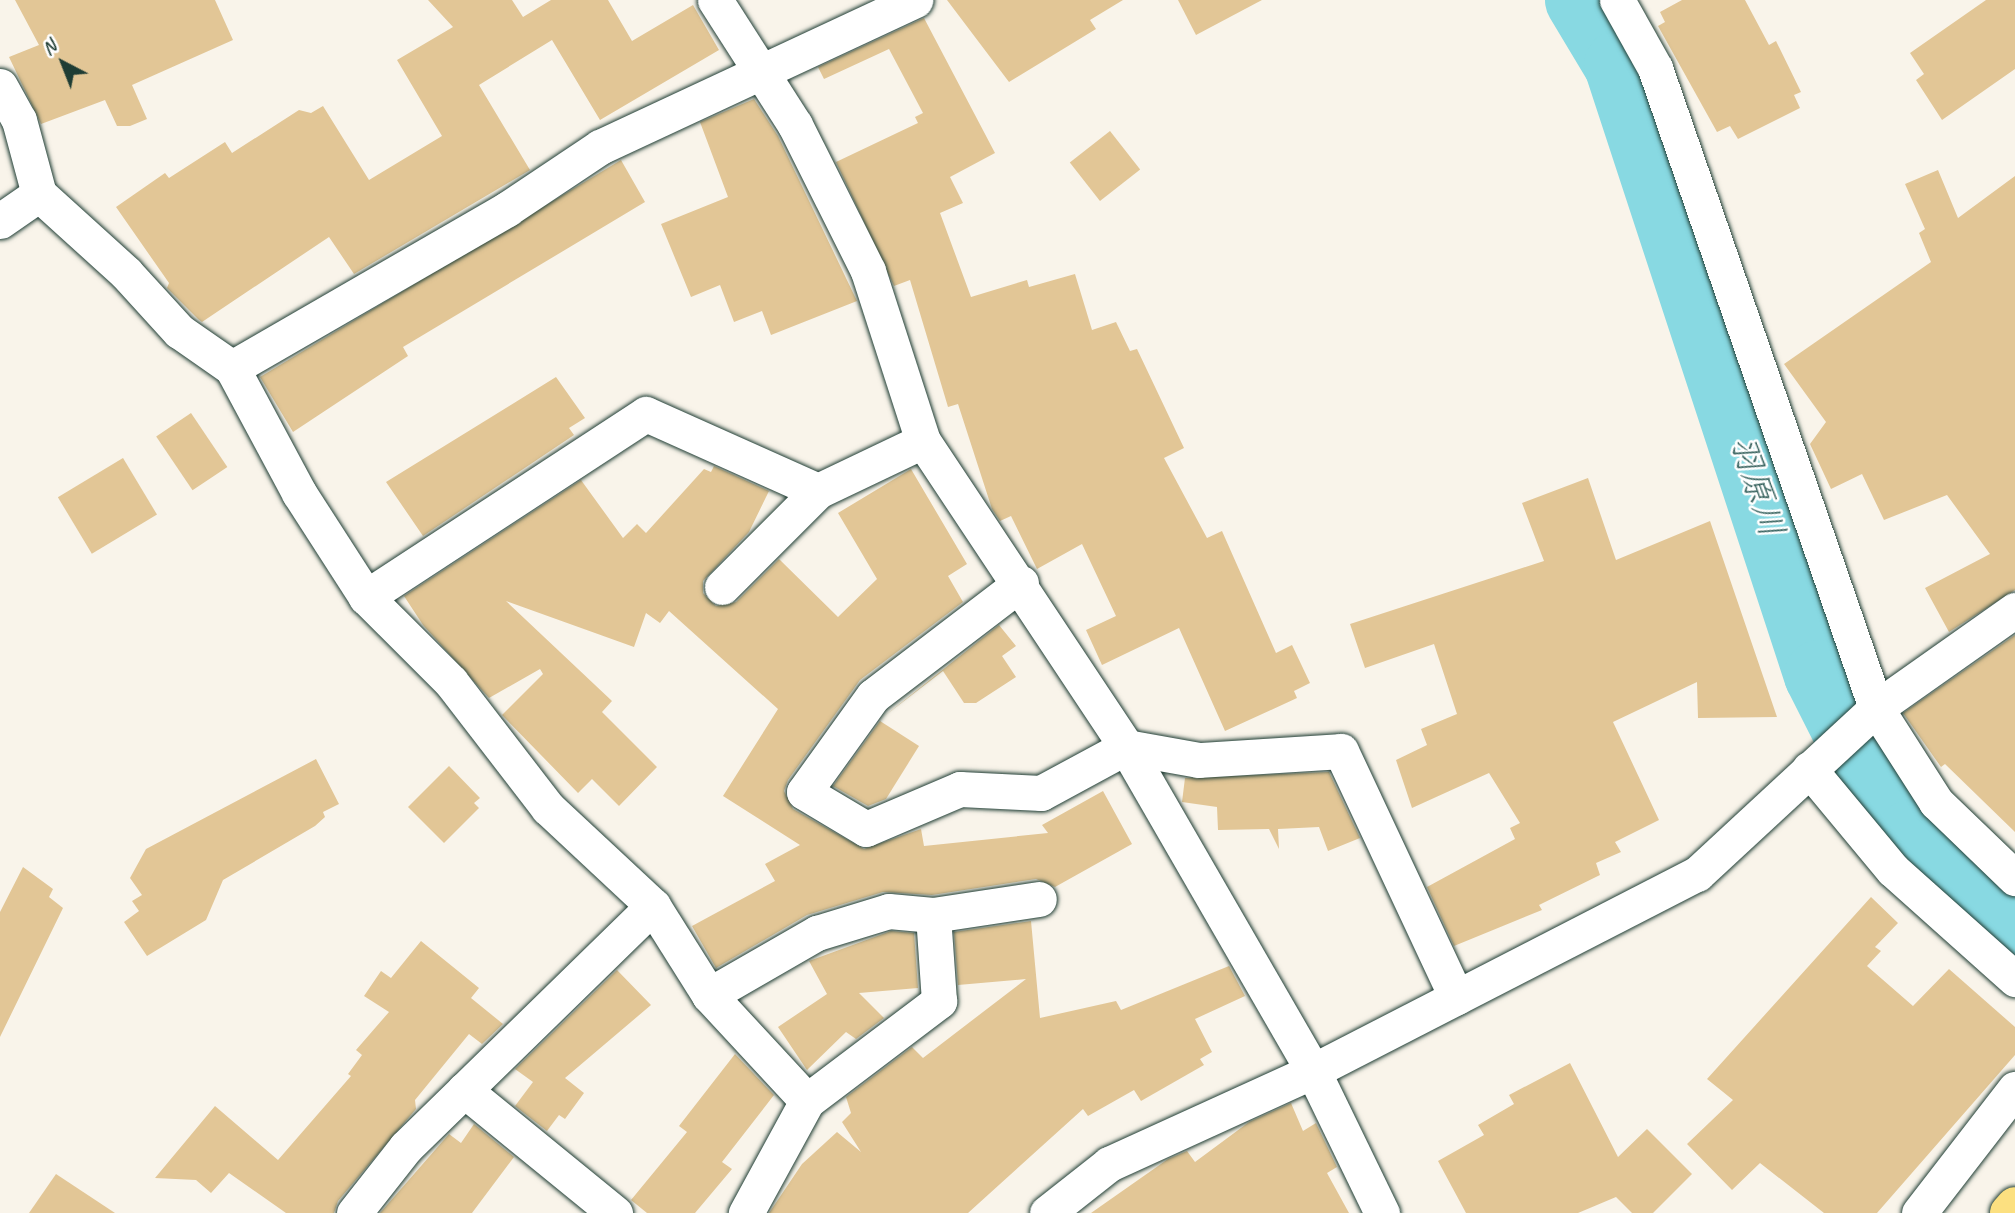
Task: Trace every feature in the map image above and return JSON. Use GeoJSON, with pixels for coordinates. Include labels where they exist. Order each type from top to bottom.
{"type":"FeatureCollection","features":[{"type":"Feature","properties":{"kind":"highway"},"geometry":{"type":"LineString","coordinates":[[2009,1213],[2015,1206]]}},
{"type":"Feature","properties":{"kind":"street"},"geometry":{"type":"LineString","coordinates":[[715,0],[759,74],[796,125],[868,271],[923,441],[1021,583],[1126,747],[1313,1070],[1382,1213]]}},
{"type":"Feature","properties":{"kind":"street"},"geometry":{"type":"LineString","coordinates":[[232,368],[507,209],[600,147],[915,0]]}},
{"type":"Feature","properties":{"kind":"street"},"geometry":{"type":"LineString","coordinates":[[1617,0],[1656,68],[1868,714],[1936,802],[2015,878]]}},
{"type":"Feature","properties":{"kind":"street"},"geometry":{"type":"LineString","coordinates":[[0,86],[19,120],[39,194],[126,273],[179,331],[232,368],[299,493],[366,597],[451,682],[548,808],[653,906],[709,995],[807,1101]]}},
{"type":"Feature","properties":{"kind":"street"},"geometry":{"type":"LineString","coordinates":[[0,221],[39,194]]}},
{"type":"Feature","properties":{"kind":"street"},"geometry":{"type":"LineString","coordinates":[[366,597],[646,414],[818,491]]}},
{"type":"Feature","properties":{"kind":"street"},"geometry":{"type":"LineString","coordinates":[[722,587],[818,491],[923,441]]}},
{"type":"Feature","properties":{"kind":"street"},"geometry":{"type":"LineString","coordinates":[[1021,583],[873,696],[804,792],[866,829],[960,789],[1041,793],[1126,747],[1199,760],[1341,751],[1456,997]]}},
{"type":"Feature","properties":{"kind":"street"},"geometry":{"type":"LineString","coordinates":[[1047,1213],[1109,1164],[1313,1070],[1697,874],[1868,714],[2015,610]]}},
{"type":"Feature","properties":{"kind":"street"},"geometry":{"type":"LineString","coordinates":[[1818,761],[1893,870],[2015,979]]}},
{"type":"Feature","properties":{"kind":"street"},"geometry":{"type":"LineString","coordinates":[[709,995],[817,933],[889,911],[933,915],[1039,899]]}},
{"type":"Feature","properties":{"kind":"street"},"geometry":{"type":"LineString","coordinates":[[354,1213],[406,1147],[653,906]]}},
{"type":"Feature","properties":{"kind":"street"},"geometry":{"type":"LineString","coordinates":[[746,1213],[807,1101],[939,1001],[933,915]]}},
{"type":"Feature","properties":{"kind":"street"},"geometry":{"type":"LineString","coordinates":[[1919,1213],[2015,1089]]}},
{"type":"Feature","properties":{"kind":"street"},"geometry":{"type":"LineString","coordinates":[[464,1090],[615,1213]]}},
{"type":"Feature","properties":{"kind":"building"},"geometry":{"type":"Polygon","coordinates":[[[15,0],[215,0],[233,40],[132,85],[147,119],[130,126],[117,126],[105,100],[41,124],[9,57],[39,45],[15,0]]]}},
{"type":"Feature","properties":{"kind":"building"},"geometry":{"type":"Polygon","coordinates":[[[428,0],[512,0],[523,17],[551,0],[608,0],[632,41],[693,5],[719,50],[600,120],[552,40],[479,85],[530,170],[354,274],[329,237],[202,322],[167,288],[169,283],[116,207],[165,173],[169,178],[225,142],[232,153],[299,110],[311,113],[323,106],[369,180],[442,136],[397,60],[453,27],[428,0]]]}},
{"type":"Feature","properties":{"kind":"building"},"geometry":{"type":"Polygon","coordinates":[[[947,0],[1123,0],[1090,20],[1096,29],[1009,82],[947,0]]]}},
{"type":"Feature","properties":{"kind":"building"},"geometry":{"type":"Polygon","coordinates":[[[1178,0],[1262,0],[1196,35],[1178,0]]]}},
{"type":"Feature","properties":{"kind":"building"},"geometry":{"type":"Polygon","coordinates":[[[1682,0],[1745,0],[1769,45],[1776,41],[1801,92],[1794,95],[1800,108],[1738,139],[1730,126],[1717,132],[1658,26],[1665,22],[1660,12],[1682,0]]]}},
{"type":"Feature","properties":{"kind":"building"},"geometry":{"type":"Polygon","coordinates":[[[1986,0],[2015,0],[2015,69],[1942,120],[1916,80],[1924,74],[1910,53],[1986,0]]]}},
{"type":"Feature","properties":{"kind":"building"},"geometry":{"type":"Polygon","coordinates":[[[924,18],[995,153],[950,177],[963,203],[940,213],[971,297],[1027,280],[1029,287],[1075,274],[1092,330],[1116,322],[1130,351],[1137,349],[1184,448],[1164,458],[1207,538],[1222,531],[1276,653],[1292,645],[1310,683],[1294,691],[1297,698],[1225,731],[1179,628],[1102,665],[1086,630],[1116,616],[1082,544],[1037,569],[1011,516],[1000,521],[992,509],[958,404],[948,407],[910,280],[894,286],[836,162],[918,123],[915,117],[923,113],[889,49],[824,79],[818,67],[924,18]]]}},
{"type":"Feature","properties":{"kind":"building"},"geometry":{"type":"Polygon","coordinates":[[[754,99],[778,136],[857,301],[771,335],[762,311],[734,322],[720,285],[691,297],[661,224],[728,197],[700,122],[754,99]]]}},
{"type":"Feature","properties":{"kind":"building"},"geometry":{"type":"Polygon","coordinates":[[[1110,131],[1140,170],[1100,201],[1070,162],[1110,131]]]}},
{"type":"Feature","properties":{"kind":"building"},"geometry":{"type":"Polygon","coordinates":[[[621,160],[645,202],[403,347],[408,356],[293,432],[260,377],[621,160]]]}},
{"type":"Feature","properties":{"kind":"building"},"geometry":{"type":"Polygon","coordinates":[[[1938,170],[1958,218],[2015,176],[2015,590],[1949,632],[1925,588],[1990,554],[1947,495],[1884,520],[1862,474],[1831,489],[1810,444],[1826,422],[1784,364],[1931,262],[1919,233],[1925,229],[1905,184],[1938,170]]]}},
{"type":"Feature","properties":{"kind":"building"},"geometry":{"type":"Polygon","coordinates":[[[556,377],[585,418],[569,428],[574,435],[423,536],[386,482],[556,377]]]}},
{"type":"Feature","properties":{"kind":"building"},"geometry":{"type":"Polygon","coordinates":[[[191,413],[227,467],[193,490],[156,436],[191,413]]]}},
{"type":"Feature","properties":{"kind":"building"},"geometry":{"type":"Polygon","coordinates":[[[123,458],[157,515],[92,554],[58,497],[123,458]]]}},
{"type":"Feature","properties":{"kind":"building"},"geometry":{"type":"Polygon","coordinates":[[[714,466],[769,491],[749,532],[703,581],[703,593],[716,606],[736,602],[779,559],[838,617],[877,579],[838,513],[911,469],[967,564],[948,576],[963,602],[860,680],[788,780],[784,791],[793,809],[864,849],[921,829],[924,846],[1048,833],[1042,825],[1103,791],[1132,844],[1055,887],[1036,879],[932,895],[883,892],[807,915],[716,968],[692,926],[775,881],[765,864],[800,845],[723,796],[778,709],[669,611],[660,623],[646,613],[634,647],[506,601],[612,701],[602,712],[657,767],[619,806],[592,779],[578,793],[502,715],[543,674],[540,669],[489,698],[423,625],[404,596],[581,480],[623,538],[637,524],[646,533],[704,469],[711,472],[714,466]]]}},
{"type":"Feature","properties":{"kind":"building"},"geometry":{"type":"Polygon","coordinates":[[[1588,478],[1616,560],[1710,521],[1777,717],[1698,718],[1697,682],[1613,722],[1659,820],[1615,842],[1621,852],[1596,863],[1600,875],[1539,905],[1542,910],[1454,946],[1427,887],[1515,839],[1510,828],[1520,823],[1489,773],[1412,808],[1396,760],[1427,745],[1421,729],[1457,714],[1434,644],[1365,668],[1350,624],[1544,561],[1522,503],[1588,478]]]}},
{"type":"Feature","properties":{"kind":"building"},"geometry":{"type":"Polygon","coordinates":[[[999,625],[1016,646],[1002,656],[1016,677],[976,703],[964,703],[943,671],[882,718],[999,625]]]}},
{"type":"Feature","properties":{"kind":"building"},"geometry":{"type":"Polygon","coordinates":[[[2015,635],[2015,832],[1945,764],[1941,767],[1903,713],[2015,635]]]}},
{"type":"Feature","properties":{"kind":"building"},"geometry":{"type":"Polygon","coordinates":[[[880,721],[919,746],[886,799],[868,806],[833,786],[880,721]]]}},
{"type":"Feature","properties":{"kind":"building"},"geometry":{"type":"Polygon","coordinates":[[[316,759],[339,804],[323,812],[325,817],[315,826],[223,880],[206,920],[147,956],[124,922],[139,911],[132,901],[142,895],[130,878],[146,849],[316,759]]]}},
{"type":"Feature","properties":{"kind":"building"},"geometry":{"type":"Polygon","coordinates":[[[449,766],[480,798],[474,803],[479,808],[444,843],[408,807],[449,766]]]}},
{"type":"Feature","properties":{"kind":"building"},"geometry":{"type":"Polygon","coordinates":[[[1329,772],[1360,838],[1328,851],[1319,827],[1278,829],[1279,849],[1269,829],[1218,830],[1217,807],[1182,802],[1185,778],[1329,772]]]}},
{"type":"Feature","properties":{"kind":"building"},"geometry":{"type":"Polygon","coordinates":[[[23,867],[53,889],[49,897],[63,908],[0,1037],[0,912],[23,867]]]}},
{"type":"Feature","properties":{"kind":"building"},"geometry":{"type":"Polygon","coordinates":[[[1871,897],[1898,923],[1875,947],[1881,951],[1867,966],[1913,1006],[1949,969],[2015,1027],[2015,1055],[1877,1213],[1824,1213],[1760,1163],[1732,1190],[1687,1144],[1733,1100],[1707,1079],[1871,897]]]}},
{"type":"Feature","properties":{"kind":"building"},"geometry":{"type":"Polygon","coordinates":[[[1031,921],[1040,1018],[1116,1001],[1121,1010],[1229,966],[1245,996],[1195,1019],[1212,1052],[1200,1059],[1204,1065],[1141,1101],[1134,1090],[1088,1116],[1083,1109],[968,1213],[769,1213],[802,1164],[837,1132],[861,1152],[842,1122],[851,1113],[846,1097],[912,1047],[923,1058],[1026,979],[958,985],[954,932],[1031,921]]]}},
{"type":"Feature","properties":{"kind":"building"},"geometry":{"type":"Polygon","coordinates":[[[891,931],[914,933],[918,988],[859,993],[884,1018],[856,1039],[846,1032],[807,1070],[778,1027],[827,994],[809,961],[891,931]]]}},
{"type":"Feature","properties":{"kind":"building"},"geometry":{"type":"Polygon","coordinates":[[[421,941],[479,988],[471,998],[503,1024],[482,1044],[469,1034],[415,1100],[416,1109],[338,1201],[334,1213],[286,1213],[229,1173],[211,1193],[196,1180],[155,1178],[215,1106],[278,1160],[351,1076],[348,1074],[362,1055],[356,1050],[389,1012],[364,996],[381,971],[391,978],[421,941]]]}},
{"type":"Feature","properties":{"kind":"building"},"geometry":{"type":"Polygon","coordinates":[[[617,970],[651,1005],[565,1078],[584,1093],[565,1119],[559,1115],[547,1131],[515,1106],[533,1082],[515,1069],[617,970]]]}},
{"type":"Feature","properties":{"kind":"building"},"geometry":{"type":"Polygon","coordinates":[[[735,1054],[774,1095],[722,1162],[732,1169],[695,1213],[647,1213],[631,1200],[687,1132],[679,1126],[735,1054]]]}},
{"type":"Feature","properties":{"kind":"building"},"geometry":{"type":"Polygon","coordinates":[[[1570,1063],[1618,1157],[1647,1129],[1692,1174],[1653,1213],[1632,1213],[1616,1197],[1578,1213],[1466,1213],[1438,1161],[1484,1135],[1478,1125],[1514,1104],[1509,1095],[1570,1063]]]}},
{"type":"Feature","properties":{"kind":"building"},"geometry":{"type":"Polygon","coordinates":[[[1291,1103],[1303,1131],[1316,1123],[1337,1167],[1327,1173],[1349,1213],[1091,1213],[1168,1159],[1187,1151],[1195,1162],[1249,1122],[1291,1103]]]}},
{"type":"Feature","properties":{"kind":"building"},"geometry":{"type":"Polygon","coordinates":[[[474,1124],[514,1157],[472,1213],[380,1213],[449,1134],[461,1143],[474,1124]]]}},
{"type":"Feature","properties":{"kind":"building"},"geometry":{"type":"Polygon","coordinates":[[[56,1174],[115,1213],[29,1213],[56,1174]]]}},
{"type":"Feature","properties":{"kind":"waterway","name":"羽原川"},"geometry":{"type":"LineString","coordinates":[[1580,0],[1619,65],[1819,675],[1860,756],[1911,835],[2015,922]]}}]}
